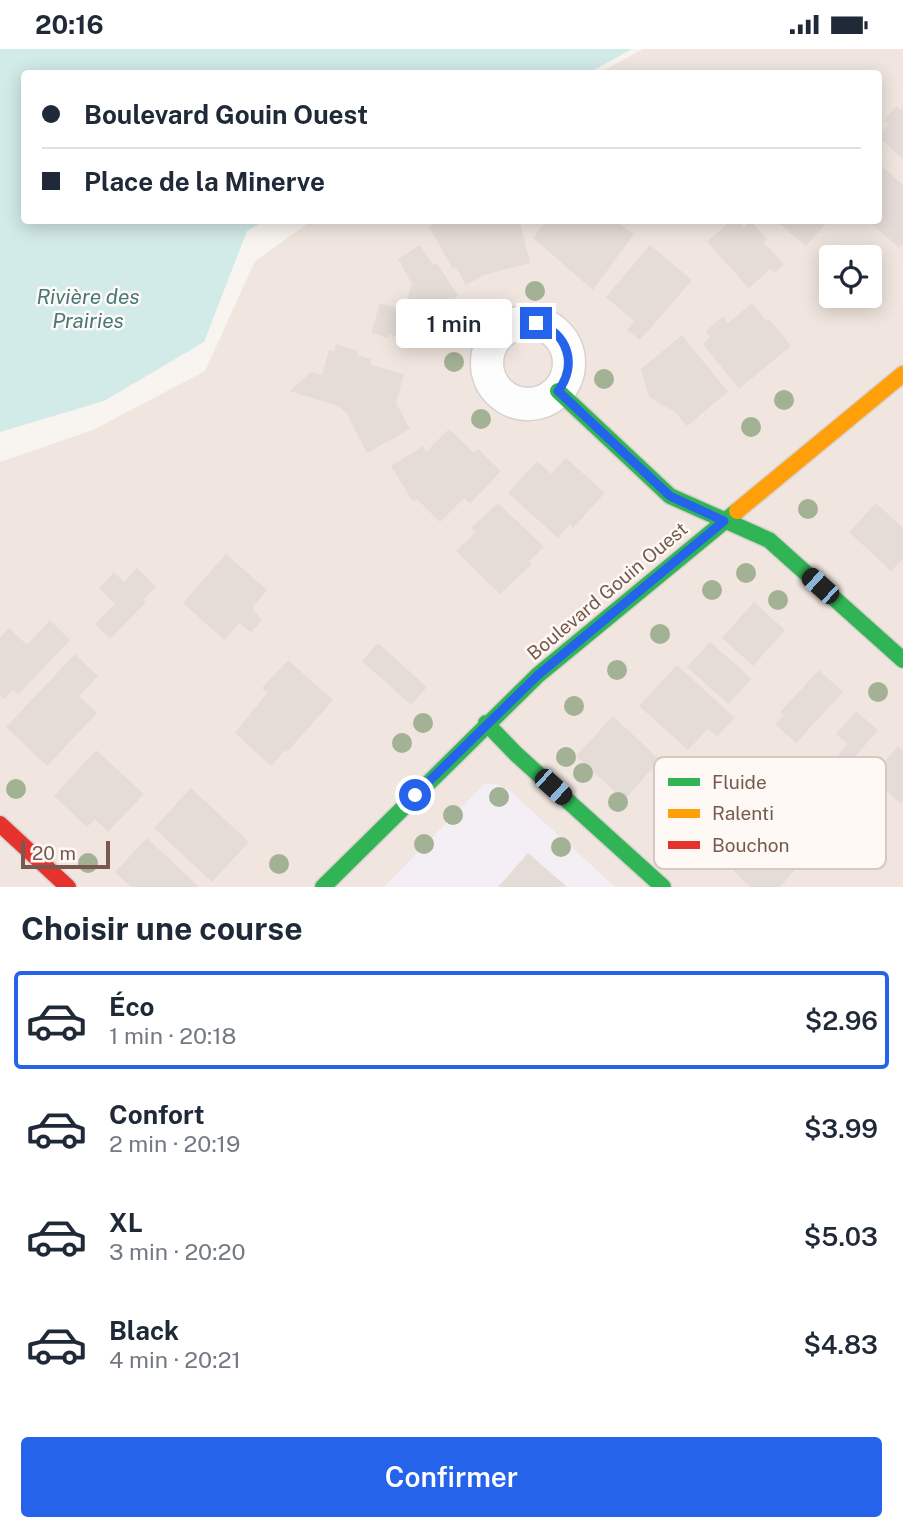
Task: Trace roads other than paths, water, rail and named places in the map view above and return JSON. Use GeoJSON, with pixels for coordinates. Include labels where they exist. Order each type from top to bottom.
{"type":"FeatureCollection","features":[{"type":"Feature","properties":{"kind":"street","name":"Boulevard Gouin Ouest"},"geometry":{"type":"LineString","coordinates":[[323,887],[486,723],[568,649],[903,374]]}},
{"type":"Feature","properties":{"kind":"street"},"geometry":{"type":"LineString","coordinates":[[558,391],[670,496],[769,540],[903,660]]}},
{"type":"Feature","properties":{"kind":"street"},"geometry":{"type":"LineString","coordinates":[[486,723],[516,754],[663,887]]}},
{"type":"Feature","properties":{"kind":"street"},"geometry":{"type":"LineString","coordinates":[[0,824],[68,887]]}},
{"type":"Feature","properties":{"kind":"water","name":"Rivière des Prairies"},"geometry":{"type":"Polygon","coordinates":[[[0,49],[632,49],[594,70],[21,70],[21,224],[259,224],[247,231],[204,342],[104,401],[0,432],[0,49]]]}}]}
